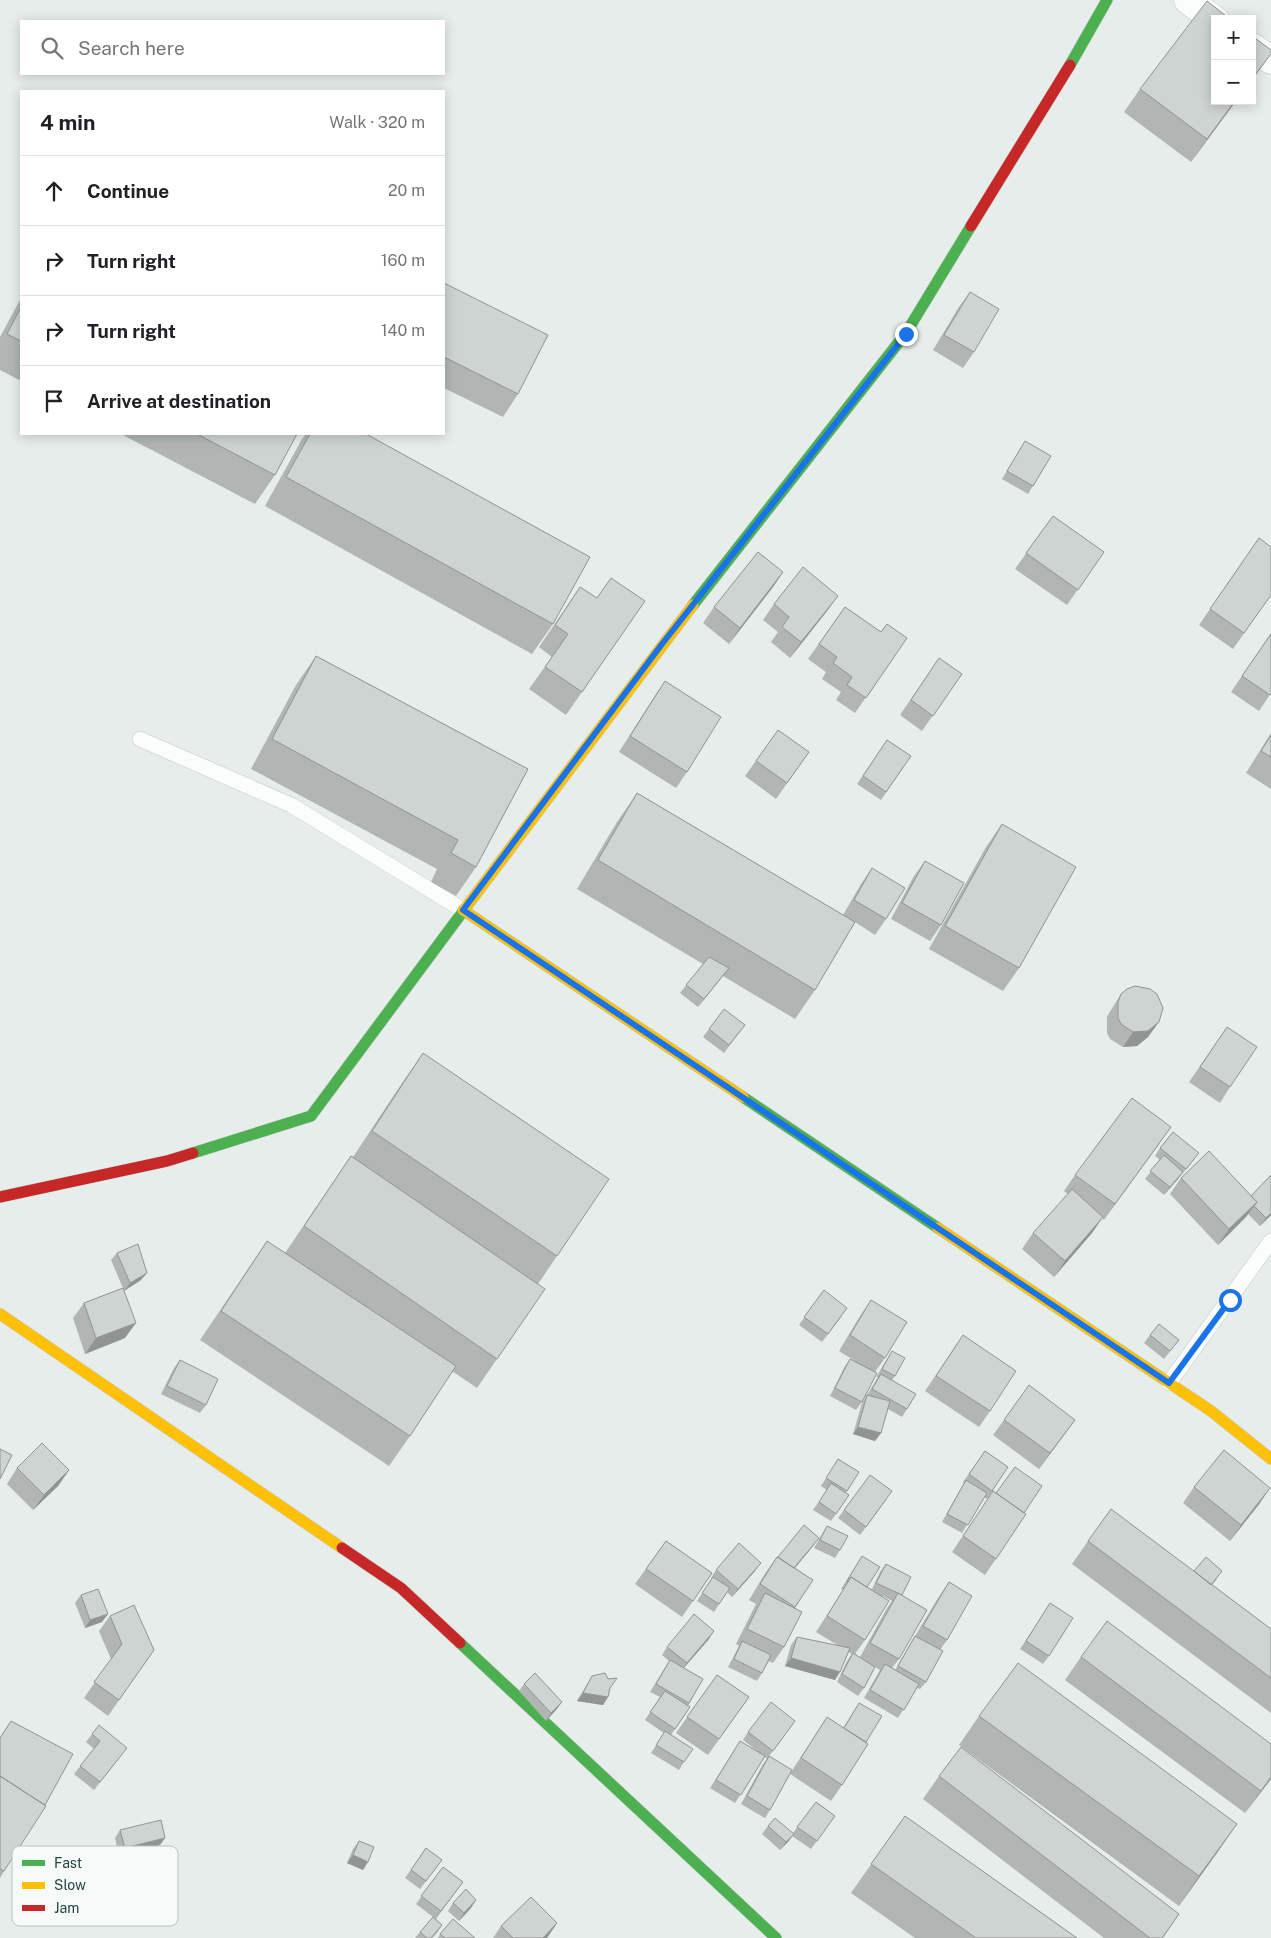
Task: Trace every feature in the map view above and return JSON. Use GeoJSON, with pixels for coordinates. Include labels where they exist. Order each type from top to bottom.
{"type":"FeatureCollection","features":[{"type":"Feature","properties":{"kind":"street"},"geometry":{"type":"LineString","coordinates":[[0,1197],[168,1161],[311,1116],[662,644],[906,334],[1062,80],[1107,0]]}},
{"type":"Feature","properties":{"kind":"street"},"geometry":{"type":"LineString","coordinates":[[1188,0],[1211,17]]}},
{"type":"Feature","properties":{"kind":"street"},"geometry":{"type":"LineString","coordinates":[[1256,50],[1271,60]]}},
{"type":"Feature","properties":{"kind":"street"},"geometry":{"type":"LineString","coordinates":[[463,910],[1211,1411],[1271,1459]]}},
{"type":"Feature","properties":{"kind":"street"},"geometry":{"type":"LineString","coordinates":[[0,1314],[401,1588],[776,1938]]}},
{"type":"Feature","properties":{"kind":"lane"},"geometry":{"type":"LineString","coordinates":[[140,738],[291,805],[463,910]]}},
{"type":"Feature","properties":{"kind":"lane"},"geometry":{"type":"LineString","coordinates":[[1169,1383],[1271,1241]]}},
{"type":"Feature","properties":{"kind":"building"},"geometry":{"type":"Polygon","coordinates":[[[1207,1],[1225,15],[1211,15],[1211,105],[1232,105],[1207,139],[1140,89],[1207,1]]]}},
{"type":"Feature","properties":{"kind":"building"},"geometry":{"type":"Polygon","coordinates":[[[1256,39],[1271,50],[1271,54],[1256,74],[1256,39]]]}},
{"type":"Feature","properties":{"kind":"building"},"geometry":{"type":"Polygon","coordinates":[[[445,284],[548,335],[518,394],[445,358],[445,284]]]}},
{"type":"Feature","properties":{"kind":"building"},"geometry":{"type":"Polygon","coordinates":[[[970,292],[999,309],[974,352],[944,335],[970,292]]]}},
{"type":"Feature","properties":{"kind":"building"},"geometry":{"type":"Polygon","coordinates":[[[20,309],[20,340],[7,334],[20,309]]]}},
{"type":"Feature","properties":{"kind":"building"},"geometry":{"type":"Polygon","coordinates":[[[199,435],[296,435],[275,475],[199,435]]]}},
{"type":"Feature","properties":{"kind":"building"},"geometry":{"type":"Polygon","coordinates":[[[309,435],[368,435],[590,557],[553,624],[286,477],[309,435]]]}},
{"type":"Feature","properties":{"kind":"building"},"geometry":{"type":"Polygon","coordinates":[[[1025,441],[1051,456],[1033,486],[1007,471],[1025,441]]]}},
{"type":"Feature","properties":{"kind":"building"},"geometry":{"type":"Polygon","coordinates":[[[1053,516],[1104,552],[1078,590],[1026,553],[1053,516]]]}},
{"type":"Feature","properties":{"kind":"building"},"geometry":{"type":"Polygon","coordinates":[[[1259,538],[1271,547],[1271,595],[1244,633],[1210,609],[1259,538]]]}},
{"type":"Feature","properties":{"kind":"building"},"geometry":{"type":"Polygon","coordinates":[[[758,552],[783,572],[740,628],[714,607],[758,552]]]}},
{"type":"Feature","properties":{"kind":"building"},"geometry":{"type":"Polygon","coordinates":[[[803,567],[838,596],[801,642],[782,627],[789,617],[774,604],[803,567]]]}},
{"type":"Feature","properties":{"kind":"building"},"geometry":{"type":"Polygon","coordinates":[[[611,578],[645,601],[582,692],[545,667],[568,634],[555,625],[580,587],[597,598],[611,578]]]}},
{"type":"Feature","properties":{"kind":"building"},"geometry":{"type":"Polygon","coordinates":[[[845,607],[881,632],[887,624],[907,638],[866,698],[847,685],[852,677],[833,663],[837,657],[819,644],[845,607]]]}},
{"type":"Feature","properties":{"kind":"building"},"geometry":{"type":"Polygon","coordinates":[[[1271,634],[1271,693],[1270,695],[1242,676],[1271,634]]]}},
{"type":"Feature","properties":{"kind":"building"},"geometry":{"type":"Polygon","coordinates":[[[316,656],[528,769],[476,867],[451,853],[458,840],[272,739],[316,656]]]}},
{"type":"Feature","properties":{"kind":"building"},"geometry":{"type":"Polygon","coordinates":[[[939,658],[962,674],[933,716],[911,700],[939,658]]]}},
{"type":"Feature","properties":{"kind":"building"},"geometry":{"type":"Polygon","coordinates":[[[665,681],[721,717],[687,772],[630,736],[665,681]]]}},
{"type":"Feature","properties":{"kind":"building"},"geometry":{"type":"Polygon","coordinates":[[[778,730],[809,752],[787,783],[756,761],[778,730]]]}},
{"type":"Feature","properties":{"kind":"building"},"geometry":{"type":"Polygon","coordinates":[[[1271,735],[1271,757],[1261,751],[1271,735]]]}},
{"type":"Feature","properties":{"kind":"building"},"geometry":{"type":"Polygon","coordinates":[[[887,740],[911,756],[886,792],[863,776],[887,740]]]}},
{"type":"Feature","properties":{"kind":"building"},"geometry":{"type":"Polygon","coordinates":[[[637,793],[855,922],[815,990],[598,860],[637,793]]]}},
{"type":"Feature","properties":{"kind":"building"},"geometry":{"type":"Polygon","coordinates":[[[1002,824],[1076,867],[1019,968],[945,926],[1002,824]]]}},
{"type":"Feature","properties":{"kind":"building"},"geometry":{"type":"Polygon","coordinates":[[[925,861],[964,883],[941,925],[902,903],[925,861]]]}},
{"type":"Feature","properties":{"kind":"building"},"geometry":{"type":"Polygon","coordinates":[[[872,868],[905,888],[886,919],[854,900],[872,868]]]}},
{"type":"Feature","properties":{"kind":"building"},"geometry":{"type":"Polygon","coordinates":[[[709,957],[729,968],[704,999],[686,985],[709,957]]]}},
{"type":"Feature","properties":{"kind":"building"},"geometry":{"type":"Polygon","coordinates":[[[1135,986],[1150,989],[1157,994],[1163,1008],[1159,1022],[1148,1031],[1133,1032],[1121,1024],[1118,1018],[1118,1002],[1121,994],[1135,986]]]}},
{"type":"Feature","properties":{"kind":"building"},"geometry":{"type":"Polygon","coordinates":[[[724,1009],[745,1025],[729,1045],[709,1029],[724,1009]]]}},
{"type":"Feature","properties":{"kind":"building"},"geometry":{"type":"Polygon","coordinates":[[[1227,1027],[1257,1047],[1230,1087],[1200,1067],[1227,1027]]]}},
{"type":"Feature","properties":{"kind":"building"},"geometry":{"type":"Polygon","coordinates":[[[423,1053],[609,1179],[557,1256],[372,1131],[423,1053]]]}},
{"type":"Feature","properties":{"kind":"building"},"geometry":{"type":"Polygon","coordinates":[[[1132,1098],[1171,1127],[1115,1204],[1075,1175],[1132,1098]]]}},
{"type":"Feature","properties":{"kind":"building"},"geometry":{"type":"Polygon","coordinates":[[[1173,1132],[1199,1153],[1186,1169],[1160,1148],[1173,1132]]]}},
{"type":"Feature","properties":{"kind":"building"},"geometry":{"type":"Polygon","coordinates":[[[1209,1151],[1257,1202],[1229,1229],[1181,1178],[1209,1151]]]}},
{"type":"Feature","properties":{"kind":"building"},"geometry":{"type":"Polygon","coordinates":[[[1164,1155],[1183,1172],[1170,1187],[1150,1171],[1164,1155]]]}},
{"type":"Feature","properties":{"kind":"building"},"geometry":{"type":"Polygon","coordinates":[[[351,1156],[545,1289],[497,1359],[304,1226],[351,1156]]]}},
{"type":"Feature","properties":{"kind":"building"},"geometry":{"type":"Polygon","coordinates":[[[1271,1175],[1271,1213],[1266,1218],[1254,1206],[1257,1202],[1251,1196],[1271,1175]]]}},
{"type":"Feature","properties":{"kind":"building"},"geometry":{"type":"Polygon","coordinates":[[[1072,1189],[1103,1217],[1065,1261],[1033,1233],[1072,1189]]]}},
{"type":"Feature","properties":{"kind":"building"},"geometry":{"type":"Polygon","coordinates":[[[267,1241],[456,1366],[410,1436],[221,1311],[267,1241]]]}},
{"type":"Feature","properties":{"kind":"building"},"geometry":{"type":"Polygon","coordinates":[[[138,1244],[147,1273],[130,1283],[117,1253],[138,1244]]]}},
{"type":"Feature","properties":{"kind":"building"},"geometry":{"type":"Polygon","coordinates":[[[123,1288],[136,1323],[96,1338],[84,1303],[123,1288]]]}},
{"type":"Feature","properties":{"kind":"building"},"geometry":{"type":"Polygon","coordinates":[[[824,1290],[847,1308],[828,1334],[804,1317],[824,1290]]]}},
{"type":"Feature","properties":{"kind":"building"},"geometry":{"type":"Polygon","coordinates":[[[871,1300],[907,1322],[885,1358],[850,1335],[871,1300]]]}},
{"type":"Feature","properties":{"kind":"building"},"geometry":{"type":"Polygon","coordinates":[[[1159,1324],[1179,1340],[1170,1351],[1150,1335],[1159,1324]]]}},
{"type":"Feature","properties":{"kind":"building"},"geometry":{"type":"Polygon","coordinates":[[[963,1335],[1016,1371],[990,1411],[936,1376],[963,1335]]]}},
{"type":"Feature","properties":{"kind":"building"},"geometry":{"type":"Polygon","coordinates":[[[892,1351],[905,1358],[895,1376],[882,1369],[892,1351]]]}},
{"type":"Feature","properties":{"kind":"building"},"geometry":{"type":"Polygon","coordinates":[[[850,1359],[877,1373],[862,1402],[835,1388],[850,1359]]]}},
{"type":"Feature","properties":{"kind":"building"},"geometry":{"type":"Polygon","coordinates":[[[180,1360],[218,1379],[206,1405],[167,1386],[180,1360]]]}},
{"type":"Feature","properties":{"kind":"building"},"geometry":{"type":"Polygon","coordinates":[[[881,1374],[916,1394],[907,1409],[872,1389],[881,1374]]]}},
{"type":"Feature","properties":{"kind":"building"},"geometry":{"type":"Polygon","coordinates":[[[1029,1385],[1075,1420],[1050,1453],[1004,1420],[1029,1385]]]}},
{"type":"Feature","properties":{"kind":"building"},"geometry":{"type":"Polygon","coordinates":[[[867,1395],[890,1401],[881,1433],[858,1427],[867,1395]]]}},
{"type":"Feature","properties":{"kind":"building"},"geometry":{"type":"Polygon","coordinates":[[[42,1443],[69,1470],[44,1495],[17,1468],[42,1443]]]}},
{"type":"Feature","properties":{"kind":"building"},"geometry":{"type":"Polygon","coordinates":[[[0,1449],[12,1455],[0,1479],[0,1449]]]}},
{"type":"Feature","properties":{"kind":"building"},"geometry":{"type":"Polygon","coordinates":[[[1224,1450],[1270,1488],[1241,1525],[1194,1487],[1224,1450]]]}},
{"type":"Feature","properties":{"kind":"building"},"geometry":{"type":"Polygon","coordinates":[[[985,1451],[1008,1467],[992,1491],[969,1474],[985,1451]]]}},
{"type":"Feature","properties":{"kind":"building"},"geometry":{"type":"Polygon","coordinates":[[[838,1459],[859,1472],[847,1491],[826,1478],[838,1459]]]}},
{"type":"Feature","properties":{"kind":"building"},"geometry":{"type":"Polygon","coordinates":[[[1015,1467],[1042,1486],[1024,1513],[996,1493],[1015,1467]]]}},
{"type":"Feature","properties":{"kind":"building"},"geometry":{"type":"Polygon","coordinates":[[[870,1475],[892,1491],[866,1527],[844,1510],[870,1475]]]}},
{"type":"Feature","properties":{"kind":"building"},"geometry":{"type":"Polygon","coordinates":[[[966,1480],[987,1493],[968,1525],[947,1514],[966,1480]]]}},
{"type":"Feature","properties":{"kind":"building"},"geometry":{"type":"Polygon","coordinates":[[[831,1483],[849,1495],[836,1514],[819,1502],[831,1483]]]}},
{"type":"Feature","properties":{"kind":"building"},"geometry":{"type":"Polygon","coordinates":[[[993,1491],[1026,1514],[996,1559],[963,1536],[993,1491]]]}},
{"type":"Feature","properties":{"kind":"building"},"geometry":{"type":"Polygon","coordinates":[[[1111,1509],[1271,1629],[1271,1678],[1088,1541],[1111,1509]]]}},
{"type":"Feature","properties":{"kind":"building"},"geometry":{"type":"Polygon","coordinates":[[[804,1525],[819,1538],[794,1568],[778,1557],[804,1525]]]}},
{"type":"Feature","properties":{"kind":"building"},"geometry":{"type":"Polygon","coordinates":[[[827,1526],[848,1536],[840,1550],[820,1540],[827,1526]]]}},
{"type":"Feature","properties":{"kind":"building"},"geometry":{"type":"Polygon","coordinates":[[[666,1541],[712,1573],[693,1601],[646,1569],[666,1541]]]}},
{"type":"Feature","properties":{"kind":"building"},"geometry":{"type":"Polygon","coordinates":[[[739,1543],[761,1563],[738,1589],[716,1570],[739,1543]]]}},
{"type":"Feature","properties":{"kind":"building"},"geometry":{"type":"Polygon","coordinates":[[[862,1556],[880,1567],[867,1587],[851,1577],[847,1581],[862,1556]]]}},
{"type":"Feature","properties":{"kind":"building"},"geometry":{"type":"Polygon","coordinates":[[[777,1557],[813,1580],[795,1607],[760,1584],[777,1557]]]}},
{"type":"Feature","properties":{"kind":"building"},"geometry":{"type":"Polygon","coordinates":[[[1206,1557],[1222,1571],[1211,1585],[1194,1571],[1206,1557]]]}},
{"type":"Feature","properties":{"kind":"building"},"geometry":{"type":"Polygon","coordinates":[[[886,1564],[911,1577],[902,1595],[876,1583],[886,1564]]]}},
{"type":"Feature","properties":{"kind":"building"},"geometry":{"type":"Polygon","coordinates":[[[713,1577],[730,1588],[719,1604],[702,1593],[713,1577]]]}},
{"type":"Feature","properties":{"kind":"building"},"geometry":{"type":"Polygon","coordinates":[[[851,1577],[889,1601],[865,1640],[827,1616],[851,1577]]]}},
{"type":"Feature","properties":{"kind":"building"},"geometry":{"type":"Polygon","coordinates":[[[949,1582],[972,1596],[947,1640],[923,1626],[949,1582]]]}},
{"type":"Feature","properties":{"kind":"building"},"geometry":{"type":"Polygon","coordinates":[[[98,1589],[108,1614],[90,1620],[81,1595],[98,1589]]]}},
{"type":"Feature","properties":{"kind":"building"},"geometry":{"type":"Polygon","coordinates":[[[765,1593],[802,1612],[784,1647],[747,1629],[765,1593]]]}},
{"type":"Feature","properties":{"kind":"building"},"geometry":{"type":"Polygon","coordinates":[[[898,1593],[927,1610],[899,1659],[870,1643],[898,1593]]]}},
{"type":"Feature","properties":{"kind":"building"},"geometry":{"type":"Polygon","coordinates":[[[1050,1603],[1073,1618],[1049,1656],[1026,1641],[1050,1603]]]}},
{"type":"Feature","properties":{"kind":"building"},"geometry":{"type":"Polygon","coordinates":[[[134,1605],[154,1650],[119,1700],[94,1682],[122,1644],[110,1616],[134,1605]]]}},
{"type":"Feature","properties":{"kind":"building"},"geometry":{"type":"Polygon","coordinates":[[[694,1614],[714,1631],[687,1663],[667,1647],[694,1614]]]}},
{"type":"Feature","properties":{"kind":"building"},"geometry":{"type":"Polygon","coordinates":[[[1107,1621],[1271,1744],[1271,1777],[1261,1791],[1081,1657],[1107,1621]]]}},
{"type":"Feature","properties":{"kind":"building"},"geometry":{"type":"Polygon","coordinates":[[[915,1636],[943,1651],[926,1682],[898,1666],[915,1636]]]}},
{"type":"Feature","properties":{"kind":"building"},"geometry":{"type":"Polygon","coordinates":[[[797,1637],[850,1648],[840,1672],[791,1658],[797,1637]]]}},
{"type":"Feature","properties":{"kind":"building"},"geometry":{"type":"Polygon","coordinates":[[[742,1641],[771,1655],[762,1673],[734,1659],[742,1641]]]}},
{"type":"Feature","properties":{"kind":"building"},"geometry":{"type":"Polygon","coordinates":[[[853,1653],[875,1667],[864,1688],[842,1674],[853,1653]]]}},
{"type":"Feature","properties":{"kind":"building"},"geometry":{"type":"Polygon","coordinates":[[[670,1660],[703,1679],[689,1703],[656,1684],[670,1660]]]}},
{"type":"Feature","properties":{"kind":"building"},"geometry":{"type":"Polygon","coordinates":[[[1018,1663],[1237,1824],[1199,1876],[979,1716],[1018,1663]]]}},
{"type":"Feature","properties":{"kind":"building"},"geometry":{"type":"Polygon","coordinates":[[[885,1664],[919,1684],[904,1710],[870,1690],[885,1664]]]}},
{"type":"Feature","properties":{"kind":"building"},"geometry":{"type":"Polygon","coordinates":[[[535,1673],[562,1702],[551,1713],[524,1684],[535,1673]]]}},
{"type":"Feature","properties":{"kind":"building"},"geometry":{"type":"Polygon","coordinates":[[[605,1673],[608,1679],[617,1678],[610,1688],[608,1697],[583,1693],[592,1676],[605,1673]]]}},
{"type":"Feature","properties":{"kind":"building"},"geometry":{"type":"Polygon","coordinates":[[[717,1675],[749,1697],[719,1739],[687,1717],[717,1675]]]}},
{"type":"Feature","properties":{"kind":"building"},"geometry":{"type":"Polygon","coordinates":[[[665,1691],[690,1707],[675,1729],[650,1712],[665,1691]]]}},
{"type":"Feature","properties":{"kind":"building"},"geometry":{"type":"Polygon","coordinates":[[[771,1702],[795,1721],[773,1751],[748,1732],[771,1702]]]}},
{"type":"Feature","properties":{"kind":"building"},"geometry":{"type":"Polygon","coordinates":[[[859,1703],[882,1716],[866,1742],[844,1728],[859,1703]]]}},
{"type":"Feature","properties":{"kind":"building"},"geometry":{"type":"Polygon","coordinates":[[[827,1717],[868,1744],[842,1785],[801,1758],[827,1717]]]}},
{"type":"Feature","properties":{"kind":"building"},"geometry":{"type":"Polygon","coordinates":[[[11,1721],[73,1754],[45,1805],[0,1776],[0,1738],[11,1721]]]}},
{"type":"Feature","properties":{"kind":"building"},"geometry":{"type":"Polygon","coordinates":[[[99,1725],[127,1748],[100,1782],[80,1766],[100,1741],[92,1734],[99,1725]]]}},
{"type":"Feature","properties":{"kind":"building"},"geometry":{"type":"Polygon","coordinates":[[[665,1731],[693,1749],[684,1762],[656,1745],[665,1731]]]}},
{"type":"Feature","properties":{"kind":"building"},"geometry":{"type":"Polygon","coordinates":[[[740,1741],[765,1756],[741,1795],[716,1780],[740,1741]]]}},
{"type":"Feature","properties":{"kind":"building"},"geometry":{"type":"Polygon","coordinates":[[[961,1747],[1179,1914],[1162,1938],[1150,1938],[939,1776],[961,1747]]]}},
{"type":"Feature","properties":{"kind":"building"},"geometry":{"type":"Polygon","coordinates":[[[769,1756],[792,1770],[770,1810],[747,1796],[769,1756]]]}},
{"type":"Feature","properties":{"kind":"building"},"geometry":{"type":"Polygon","coordinates":[[[0,1776],[46,1806],[20,1846],[12,1846],[12,1859],[4,1871],[0,1869],[0,1776]]]}},
{"type":"Feature","properties":{"kind":"building"},"geometry":{"type":"Polygon","coordinates":[[[816,1802],[835,1816],[817,1841],[797,1827],[816,1802]]]}},
{"type":"Feature","properties":{"kind":"building"},"geometry":{"type":"Polygon","coordinates":[[[905,1816],[1077,1938],[976,1938],[871,1864],[905,1816]]]}},
{"type":"Feature","properties":{"kind":"building"},"geometry":{"type":"Polygon","coordinates":[[[775,1818],[794,1834],[786,1842],[768,1826],[775,1818]]]}},
{"type":"Feature","properties":{"kind":"building"},"geometry":{"type":"Polygon","coordinates":[[[161,1820],[165,1838],[133,1846],[124,1846],[120,1830],[161,1820]]]}},
{"type":"Feature","properties":{"kind":"building"},"geometry":{"type":"Polygon","coordinates":[[[359,1841],[374,1847],[368,1862],[353,1855],[359,1841]]]}},
{"type":"Feature","properties":{"kind":"building"},"geometry":{"type":"Polygon","coordinates":[[[426,1848],[442,1860],[426,1881],[411,1870],[426,1848]]]}},
{"type":"Feature","properties":{"kind":"building"},"geometry":{"type":"Polygon","coordinates":[[[443,1867],[463,1882],[441,1911],[421,1896],[443,1867]]]}},
{"type":"Feature","properties":{"kind":"building"},"geometry":{"type":"Polygon","coordinates":[[[466,1889],[476,1900],[464,1913],[453,1903],[466,1889]]]}},
{"type":"Feature","properties":{"kind":"building"},"geometry":{"type":"Polygon","coordinates":[[[531,1897],[557,1923],[543,1938],[513,1938],[501,1926],[531,1897]]]}},
{"type":"Feature","properties":{"kind":"building"},"geometry":{"type":"Polygon","coordinates":[[[433,1917],[442,1925],[431,1938],[427,1938],[420,1932],[433,1917]]]}},
{"type":"Feature","properties":{"kind":"building"},"geometry":{"type":"Polygon","coordinates":[[[453,1919],[475,1938],[445,1938],[440,1934],[453,1919]]]}},
{"type":"Feature","properties":{"kind":"traffic: fast"},"geometry":{"type":"LineString","coordinates":[[1070,65],[1107,0]]}},
{"type":"Feature","properties":{"kind":"traffic: fast"},"geometry":{"type":"LineString","coordinates":[[693,605],[906,333],[971,226]]}},
{"type":"Feature","properties":{"kind":"traffic: fast"},"geometry":{"type":"LineString","coordinates":[[193,1153],[311,1116],[467,906]]}},
{"type":"Feature","properties":{"kind":"traffic: fast"},"geometry":{"type":"LineString","coordinates":[[743,1097],[938,1228]]}},
{"type":"Feature","properties":{"kind":"traffic: fast"},"geometry":{"type":"LineString","coordinates":[[460,1643],[776,1938]]}},
{"type":"Feature","properties":{"kind":"traffic: slow"},"geometry":{"type":"LineString","coordinates":[[467,906],[693,605]]}},
{"type":"Feature","properties":{"kind":"traffic: slow"},"geometry":{"type":"LineString","coordinates":[[463,910],[743,1097]]}},
{"type":"Feature","properties":{"kind":"traffic: slow"},"geometry":{"type":"LineString","coordinates":[[938,1228],[1211,1411],[1271,1459]]}},
{"type":"Feature","properties":{"kind":"traffic: slow"},"geometry":{"type":"LineString","coordinates":[[0,1314],[342,1548]]}},
{"type":"Feature","properties":{"kind":"traffic: jam"},"geometry":{"type":"LineString","coordinates":[[971,226],[1070,65]]}},
{"type":"Feature","properties":{"kind":"traffic: jam"},"geometry":{"type":"LineString","coordinates":[[0,1197],[167,1161],[193,1153]]}},
{"type":"Feature","properties":{"kind":"traffic: jam"},"geometry":{"type":"LineString","coordinates":[[342,1548],[401,1588],[460,1643]]}},
{"type":"Feature","properties":{"kind":"route"},"geometry":{"type":"LineString","coordinates":[[906,334],[662,644],[463,910],[1169,1383],[1230,1300]]}}]}
